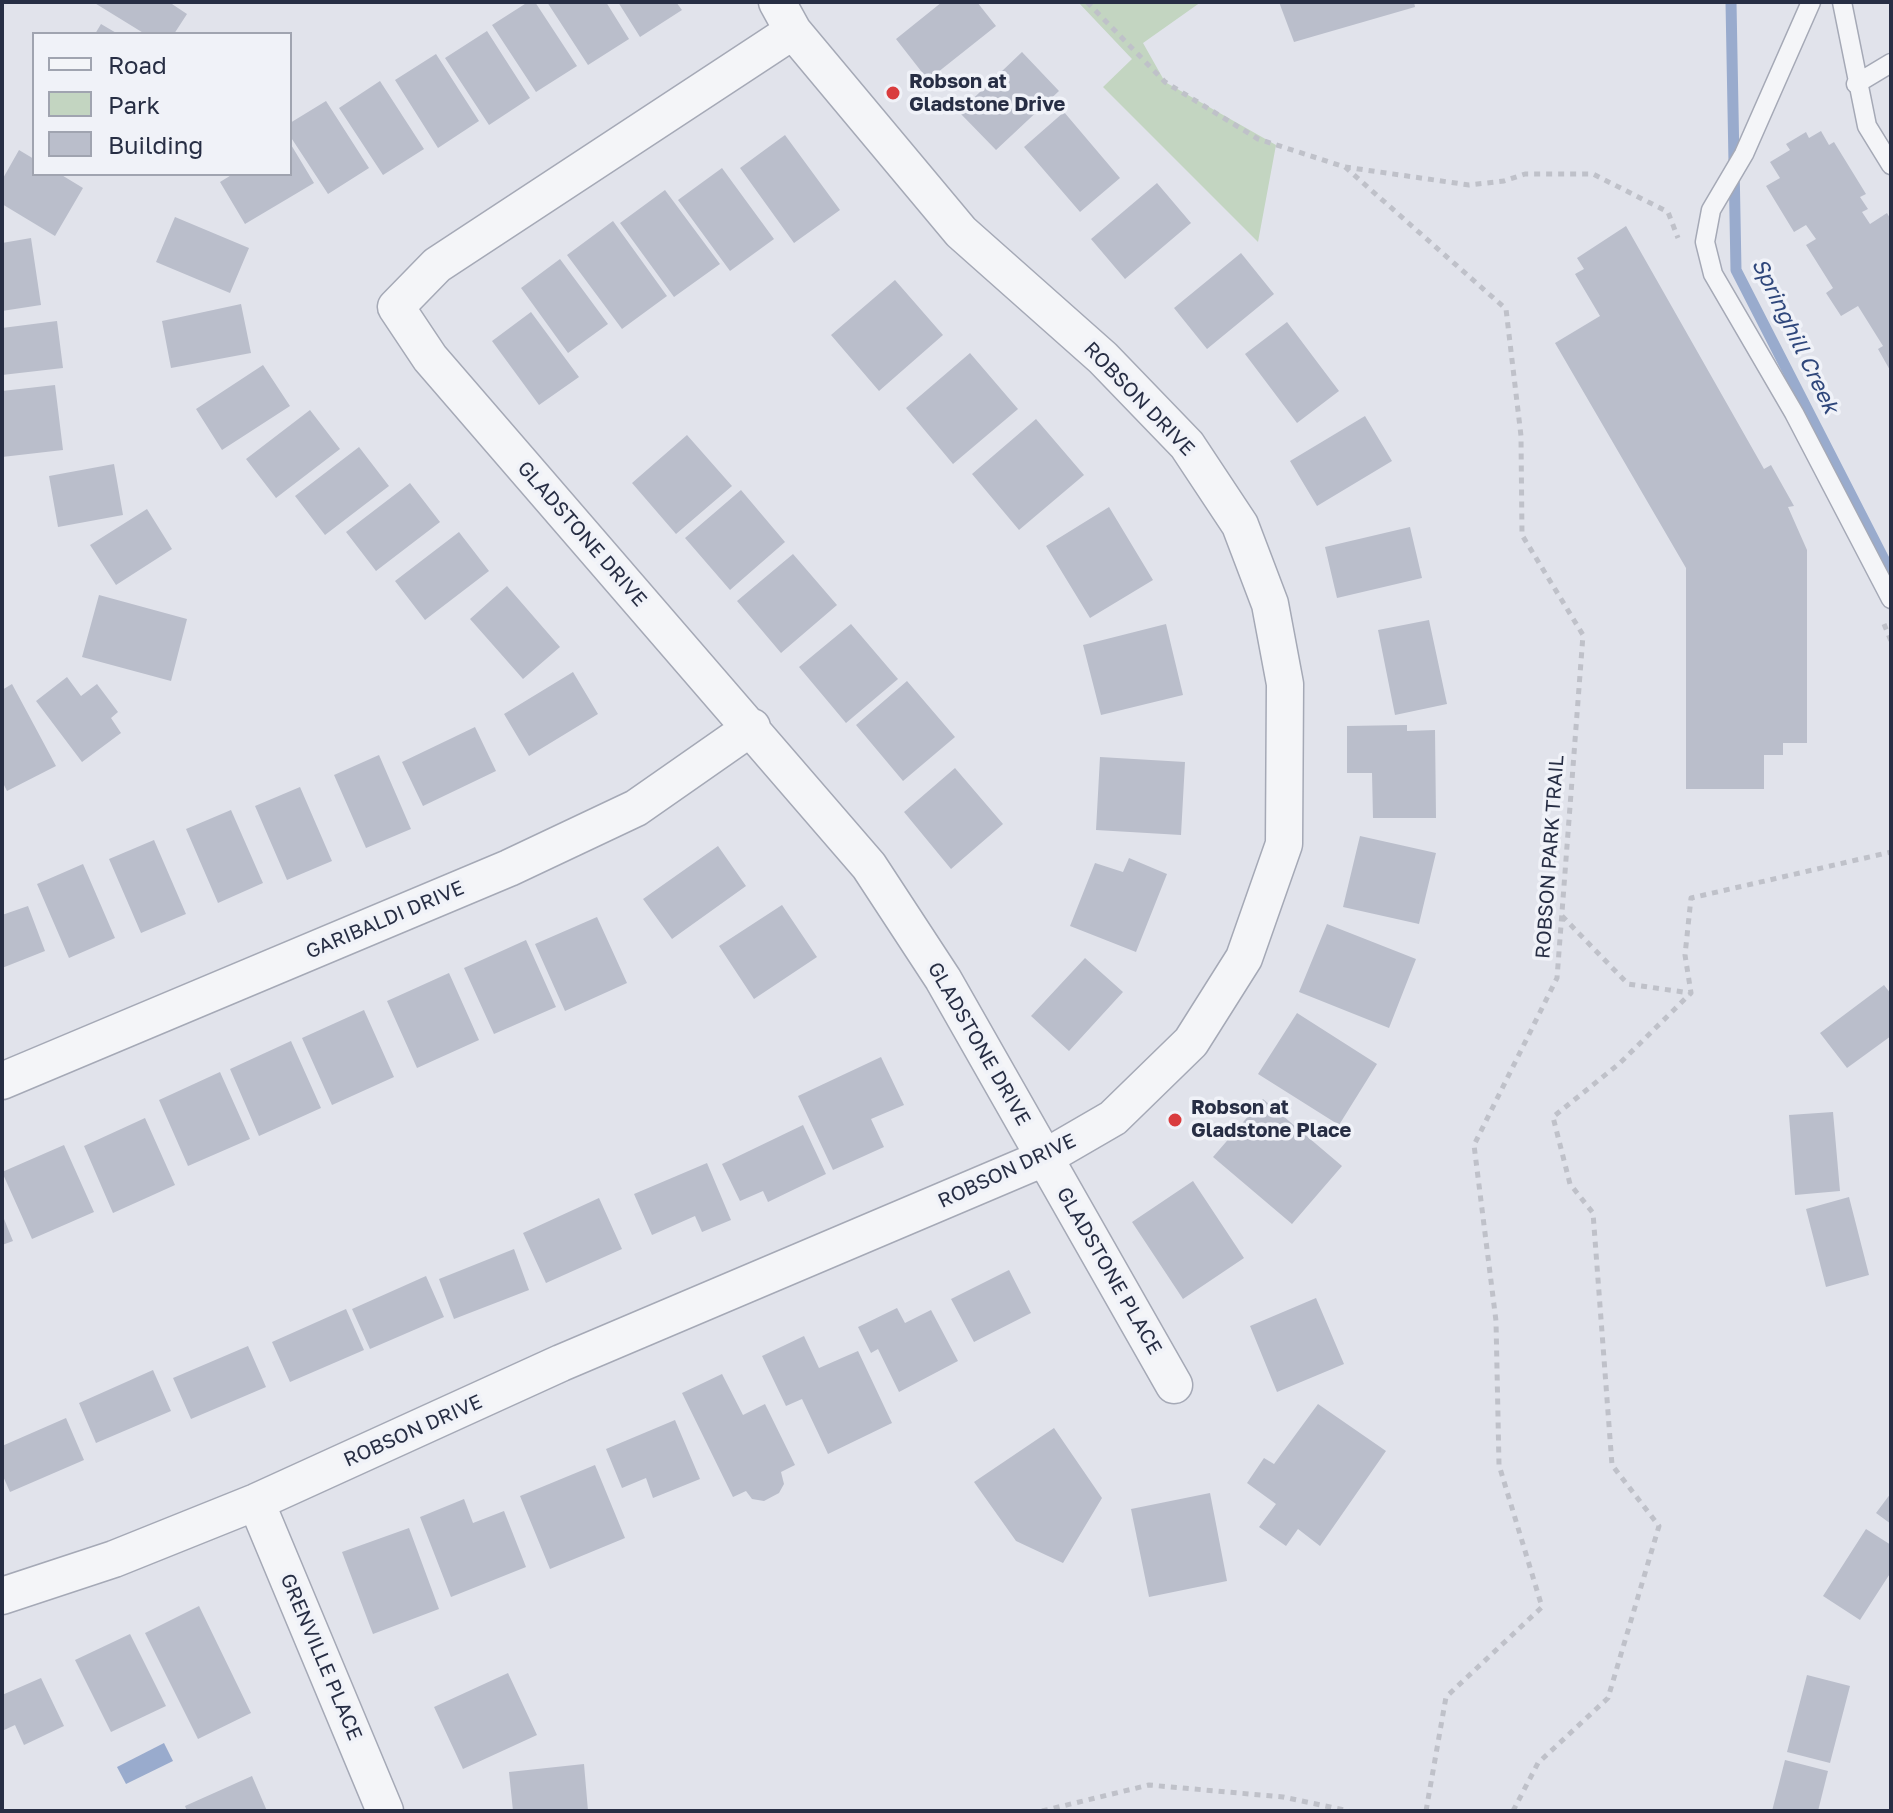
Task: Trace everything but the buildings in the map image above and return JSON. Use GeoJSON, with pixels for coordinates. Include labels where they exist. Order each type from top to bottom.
{"type":"FeatureCollection","features":[{"type":"Feature","properties":{"kind":"street","name":"GLADSTONE DRIVE"},"geometry":{"type":"LineString","coordinates":[[785,17],[437,265],[396,307],[430,358],[869,866],[943,979],[1044,1158]]}},
{"type":"Feature","properties":{"kind":"street","name":"ROBSON DRIVE"},"geometry":{"type":"LineString","coordinates":[[2,1596],[114,1559],[256,1502],[561,1363],[1044,1158],[1113,1118],[1191,1042],[1244,958],[1284,844],[1285,684],[1270,604],[1240,525],[1187,445],[1103,358],[961,232],[785,17]]}},
{"type":"Feature","properties":{"kind":"street","name":"GARIBALDI DRIVE"},"geometry":{"type":"LineString","coordinates":[[2,1081],[509,868],[607,822],[636,808],[752,727]]}},
{"type":"Feature","properties":{"kind":"street","name":"GLADSTONE PLACE"},"geometry":{"type":"LineString","coordinates":[[1044,1158],[1174,1385]]}},
{"type":"Feature","properties":{"kind":"street","name":"GRENVILLE PLACE"},"geometry":{"type":"LineString","coordinates":[[256,1502],[385,1811]]}},
{"type":"Feature","properties":{"kind":"lane"},"geometry":{"type":"LineString","coordinates":[[1811,2],[1744,154],[1711,210],[1705,242],[1713,274],[1794,413],[1891,599]]}},
{"type":"Feature","properties":{"kind":"lane"},"geometry":{"type":"LineString","coordinates":[[1842,2],[1856,84],[1867,126],[1891,165]]}},
{"type":"Feature","properties":{"kind":"lane"},"geometry":{"type":"LineString","coordinates":[[1856,84],[1891,63]]}},
{"type":"Feature","properties":{"kind":"path"},"geometry":{"type":"LineString","coordinates":[[1087,2],[1165,82],[1258,139],[1345,167],[1469,185],[1504,181],[1525,174],[1593,174]]}},
{"type":"Feature","properties":{"kind":"path","name":"ROBSON PARK TRAIL"},"geometry":{"type":"LineString","coordinates":[[1345,167],[1506,309],[1521,436],[1522,535],[1583,635],[1557,978],[1474,1145],[1496,1321],[1499,1465],[1542,1607],[1446,1697],[1426,1811]]}},
{"type":"Feature","properties":{"kind":"path"},"geometry":{"type":"LineString","coordinates":[[1691,993],[1685,955],[1691,898],[1891,852]]}},
{"type":"Feature","properties":{"kind":"path"},"geometry":{"type":"LineString","coordinates":[[1562,916],[1628,984],[1691,993]]}},
{"type":"Feature","properties":{"kind":"path"},"geometry":{"type":"LineString","coordinates":[[1513,1811],[1538,1763],[1608,1698],[1659,1526],[1612,1465],[1593,1213],[1570,1184],[1553,1117],[1620,1063],[1691,993]]}},
{"type":"Feature","properties":{"kind":"path"},"geometry":{"type":"LineString","coordinates":[[1042,1811],[1149,1785],[1283,1797],[1349,1811]]}},
{"type":"Feature","properties":{"kind":"green space"},"geometry":{"type":"Polygon","coordinates":[[[1078,2],[1201,2],[1143,43],[1165,82],[1276,145],[1258,242],[1103,87],[1132,59],[1078,2]]]}},
{"type":"Feature","properties":{"kind":"water"},"geometry":{"type":"Polygon","coordinates":[[[164,1743],[173,1761],[126,1784],[117,1767],[164,1743]]]}},
{"type":"Feature","properties":{"kind":"waterway","name":"Springhill Creek"},"geometry":{"type":"LineString","coordinates":[[1731,2],[1736,270],[1891,573]]}},
{"type":"Feature","properties":{"kind":"place","name":"Robson at Gladstone Drive"},"geometry":{"type":"Point","coordinates":[893,93]}},
{"type":"Feature","properties":{"kind":"place","name":"Robson at Gladstone Place"},"geometry":{"type":"Point","coordinates":[1175,1120]}}]}
